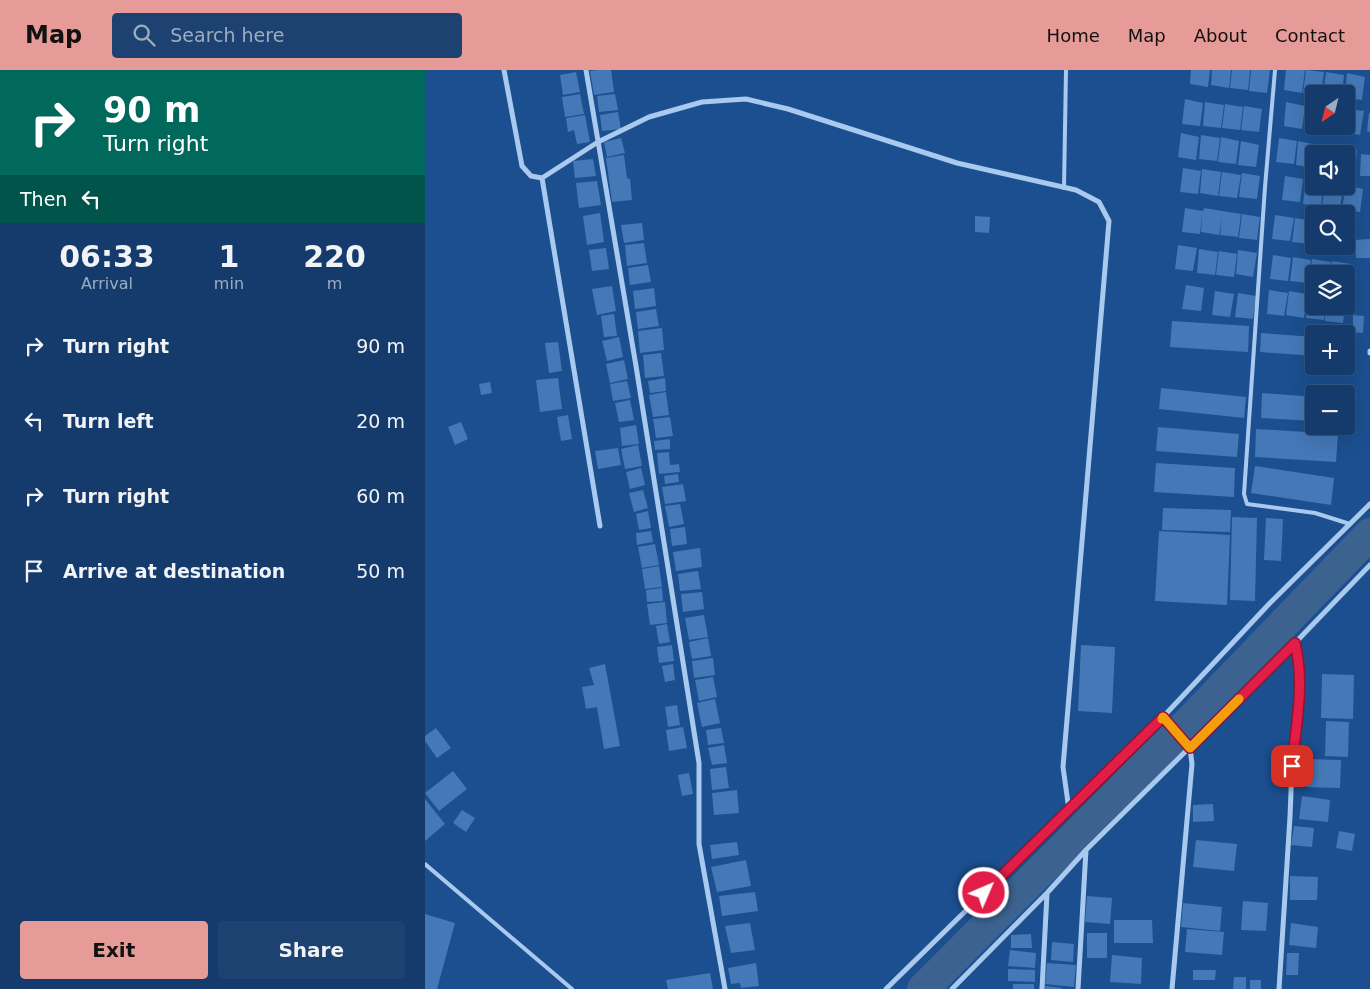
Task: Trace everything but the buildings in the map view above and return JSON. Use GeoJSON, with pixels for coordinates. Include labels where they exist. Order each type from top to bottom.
{"type":"FeatureCollection","features":[{"type":"Feature","properties":{"kind":"street"},"geometry":{"type":"LineString","coordinates":[[504,70],[522,166],[531,176],[542,178],[598,142],[649,117],[702,102],[746,99],[788,109],[957,163],[1076,190],[1099,202],[1109,221],[1063,767],[1069,810]]}},
{"type":"Feature","properties":{"kind":"street"},"geometry":{"type":"LineString","coordinates":[[586,70],[636,366],[699,763],[699,844],[725,989]]}},
{"type":"Feature","properties":{"kind":"street"},"geometry":{"type":"LineString","coordinates":[[542,178],[600,526]]}},
{"type":"Feature","properties":{"kind":"street"},"geometry":{"type":"LineString","coordinates":[[887,989],[1163,717],[1269,604],[1370,504]]}},
{"type":"Feature","properties":{"kind":"street"},"geometry":{"type":"LineString","coordinates":[[952,989],[1047,893],[1086,850],[1370,566]]}},
{"type":"Feature","properties":{"kind":"street"},"geometry":{"type":"LineString","coordinates":[[1279,989],[1292,766],[1301,678],[1295,643]]}},
{"type":"Feature","properties":{"kind":"street"},"geometry":{"type":"LineString","coordinates":[[1163,717],[1190,748],[1192,764],[1172,989]]}},
{"type":"Feature","properties":{"kind":"street"},"geometry":{"type":"LineString","coordinates":[[1078,989],[1086,850]]}},
{"type":"Feature","properties":{"kind":"street"},"geometry":{"type":"LineString","coordinates":[[1042,989],[1047,893]]}},
{"type":"Feature","properties":{"kind":"lane"},"geometry":{"type":"LineString","coordinates":[[1064,188],[1066,70]]}},
{"type":"Feature","properties":{"kind":"lane"},"geometry":{"type":"LineString","coordinates":[[1275,70],[1244,494],[1247,504],[1315,513],[1350,524]]}},
{"type":"Feature","properties":{"kind":"lane"},"geometry":{"type":"LineString","coordinates":[[425,864],[572,989]]}},
{"type":"Feature","properties":{"kind":"waterway"},"geometry":{"type":"LineString","coordinates":[[1184,727],[1370,534]]}},
{"type":"Feature","properties":{"kind":"waterway"},"geometry":{"type":"LineString","coordinates":[[923,989],[1173,738]]}},
{"type":"Feature","properties":{"kind":"slow traffic"},"geometry":{"type":"LineString","coordinates":[[1162,719],[1163,717],[1190,748],[1239,699]]}},
{"type":"Feature","properties":{"kind":"route"},"geometry":{"type":"LineString","coordinates":[[984,893],[1163,717],[1190,748],[1295,643],[1301,678],[1292,766]]}}]}
